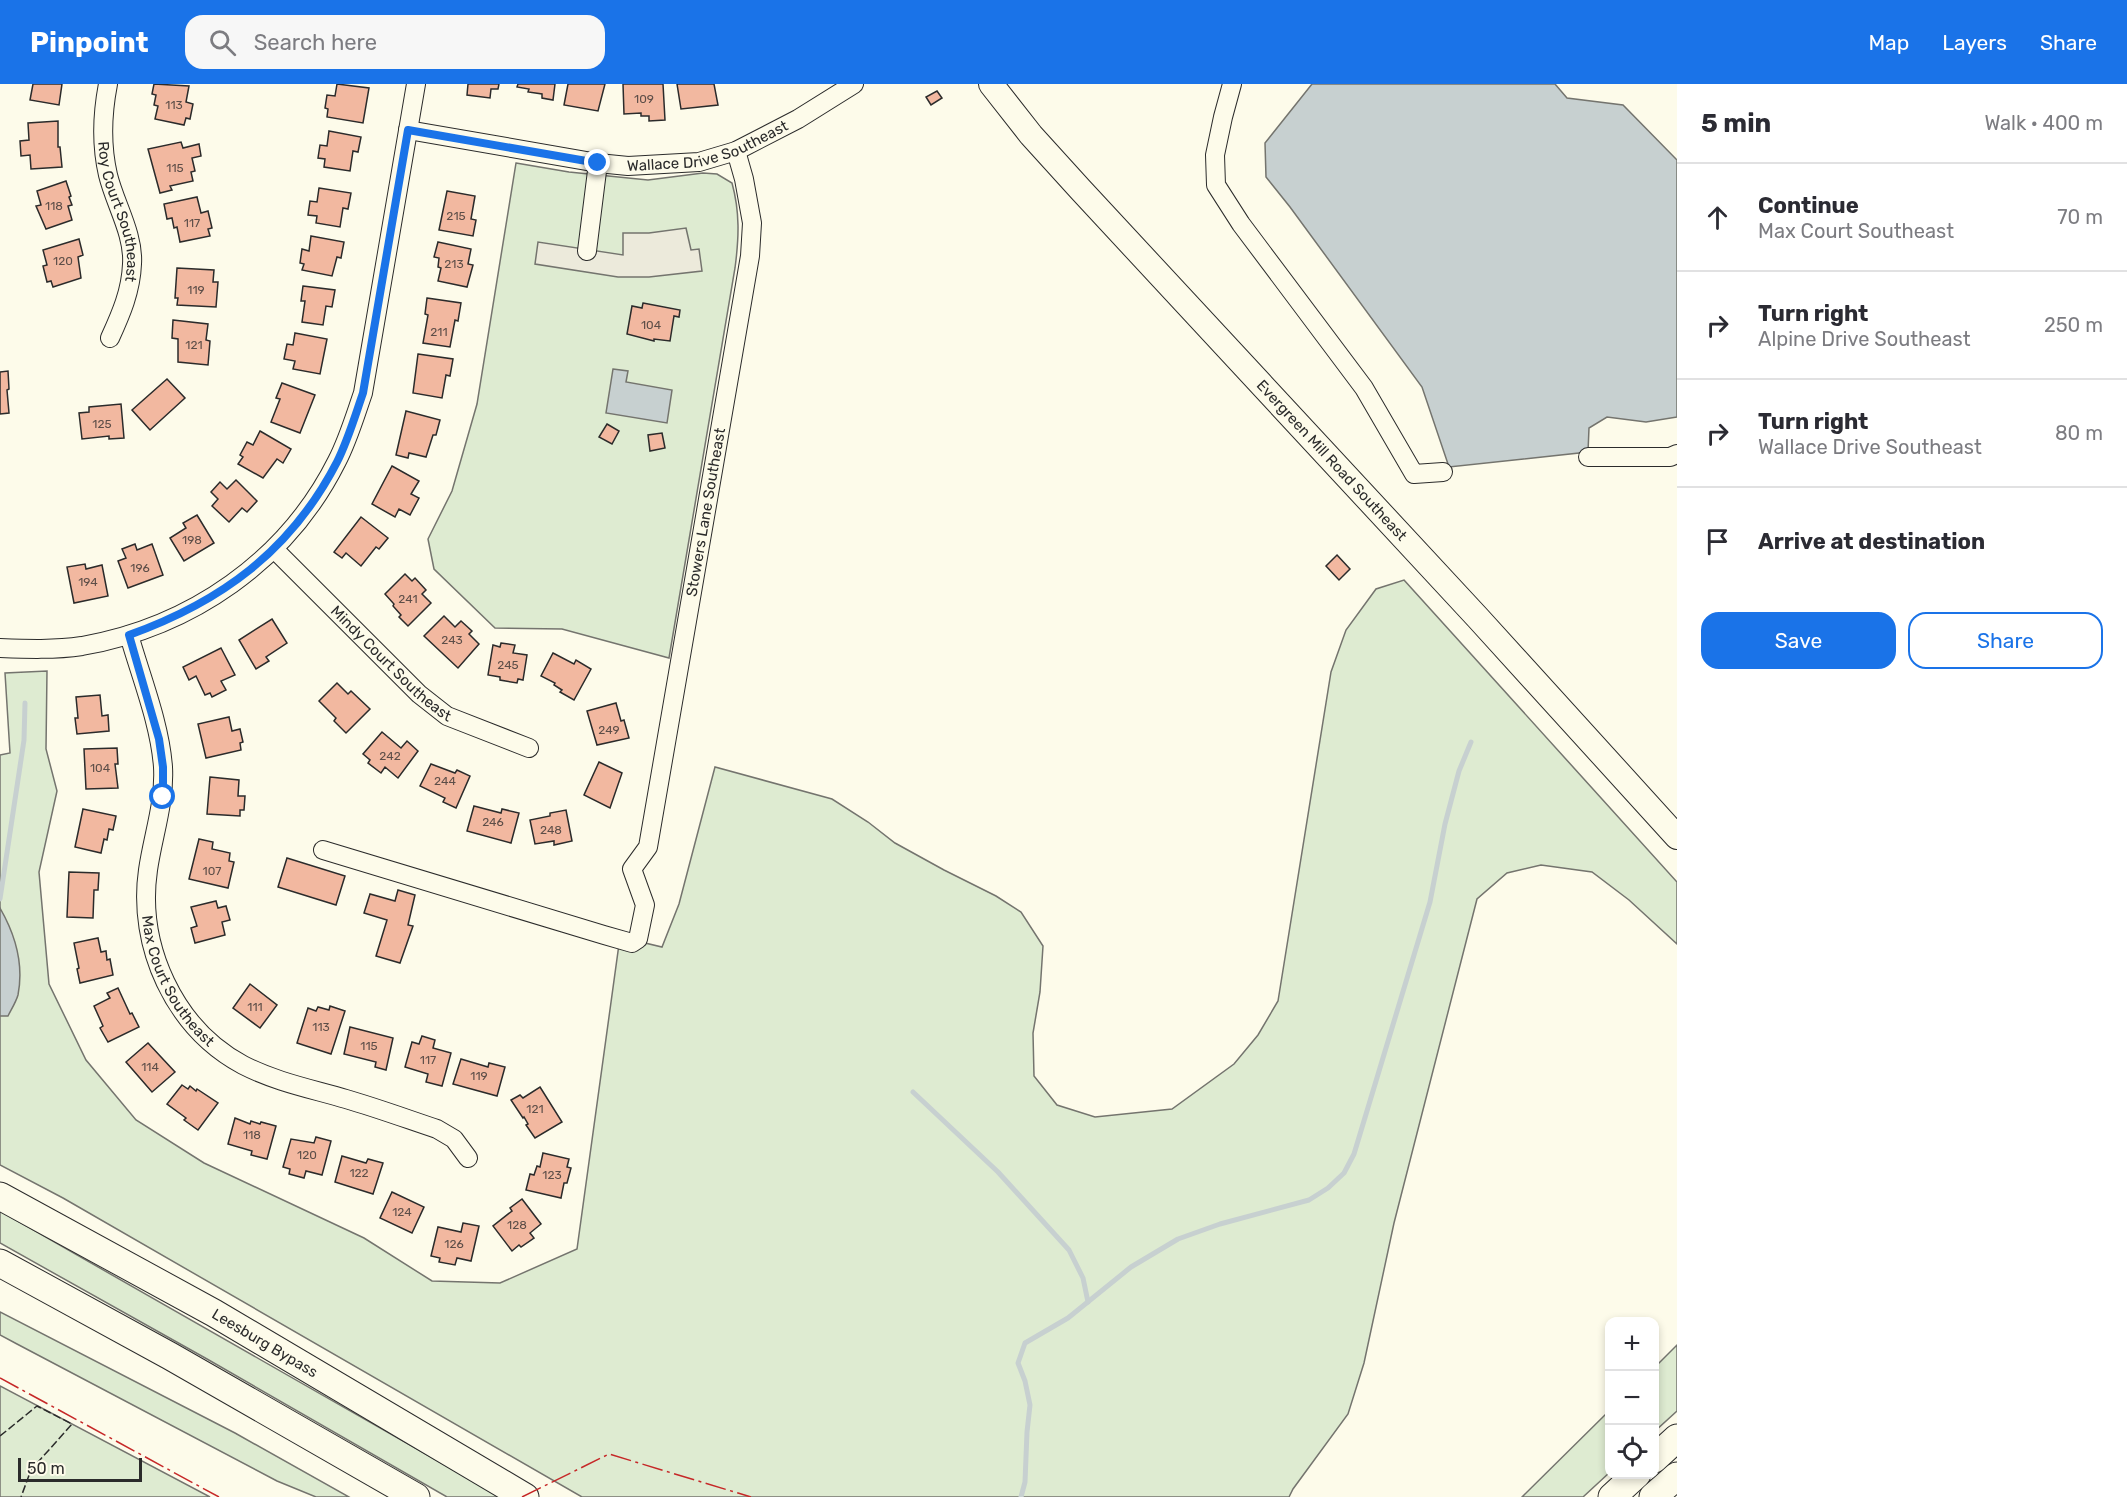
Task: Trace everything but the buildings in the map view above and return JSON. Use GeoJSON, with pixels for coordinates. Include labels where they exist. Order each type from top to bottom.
{"type":"FeatureCollection","features":[{"type":"Feature","properties":{"kind":"highway","name":"Leesburg Bypass"},"geometry":{"type":"LineString","coordinates":[[0,1196],[214,1313],[525,1497]]}},
{"type":"Feature","properties":{"kind":"highway"},"geometry":{"type":"LineString","coordinates":[[0,1263],[170,1356],[416,1497]]}},
{"type":"Feature","properties":{"kind":"highway"},"geometry":{"type":"LineString","coordinates":[[1659,1454],[1677,1438]]}},
{"type":"Feature","properties":{"kind":"highway"},"geometry":{"type":"LineString","coordinates":[[1653,1497],[1677,1476]]}},
{"type":"Feature","properties":{"kind":"highway"},"geometry":{"type":"LineString","coordinates":[[1612,1497],[1632,1479]]}},
{"type":"Feature","properties":{"kind":"main road","name":"Evergreen Mill Road Southeast"},"geometry":{"type":"LineString","coordinates":[[991,84],[1031,135],[1080,189],[1478,618],[1677,837]]}},
{"type":"Feature","properties":{"kind":"street","name":"Roy Court Southeast"},"geometry":{"type":"LineString","coordinates":[[108,84],[104,105],[103,148],[108,176],[130,242],[132,263],[127,300],[110,338]]}},
{"type":"Feature","properties":{"kind":"street"},"geometry":{"type":"LineString","coordinates":[[0,648],[44,649],[80,646],[129,635],[166,622],[229,587],[274,549],[298,521],[319,492],[337,461],[351,430],[363,393],[416,84]]}},
{"type":"Feature","properties":{"kind":"street","name":"Wallace Drive Southeast"},"geometry":{"type":"LineString","coordinates":[[408,130],[598,163],[628,166],[699,162],[736,151],[798,119],[854,84]]}},
{"type":"Feature","properties":{"kind":"street"},"geometry":{"type":"LineString","coordinates":[[1232,84],[1215,155],[1216,185],[1241,225],[1364,388],[1414,474],[1443,472]]}},
{"type":"Feature","properties":{"kind":"street","name":"Stowers Lane Southeast"},"geometry":{"type":"LineString","coordinates":[[323,850],[632,943],[638,939],[645,905],[632,869],[648,847],[750,256],[752,223],[736,151]]}},
{"type":"Feature","properties":{"kind":"street"},"geometry":{"type":"LineString","coordinates":[[587,250],[598,163]]}},
{"type":"Feature","properties":{"kind":"street"},"geometry":{"type":"LineString","coordinates":[[1588,457],[1659,457],[1677,454]]}},
{"type":"Feature","properties":{"kind":"street","name":"Mindy Court Southeast"},"geometry":{"type":"LineString","coordinates":[[274,549],[419,694],[447,716],[529,748]]}},
{"type":"Feature","properties":{"kind":"street","name":"Max Court Southeast"},"geometry":{"type":"LineString","coordinates":[[129,635],[159,739],[163,767],[163,797],[148,869],[146,898],[148,927],[154,956],[180,1008],[219,1049],[241,1064],[283,1081],[437,1129],[454,1139],[468,1158]]}},
{"type":"Feature","properties":{"kind":"green space"},"geometry":{"type":"Polygon","coordinates":[[[516,163],[569,172],[648,180],[703,173],[717,174],[732,183],[738,225],[735,268],[669,658],[562,629],[495,628],[434,569],[428,539],[452,491],[477,404],[516,163]]]}},
{"type":"Feature","properties":{"kind":"green space"},"geometry":{"type":"Polygon","coordinates":[[[1404,580],[1677,882],[1677,944],[1629,900],[1592,872],[1541,865],[1507,873],[1477,899],[1394,1223],[1364,1363],[1348,1414],[1289,1497],[582,1497],[63,1198],[0,1165],[0,755],[10,753],[5,673],[47,671],[46,749],[57,791],[39,872],[49,984],[86,1060],[136,1120],[204,1163],[364,1238],[432,1281],[500,1283],[577,1249],[620,937],[662,947],[679,904],[715,767],[832,799],[895,843],[996,896],[1021,912],[1043,946],[1040,992],[1033,1033],[1034,1076],[1057,1105],[1095,1117],[1172,1109],[1234,1064],[1258,1035],[1278,1001],[1331,672],[1346,630],[1376,589],[1404,580]]]}},
{"type":"Feature","properties":{"kind":"green space"},"geometry":{"type":"Polygon","coordinates":[[[0,1211],[501,1497],[447,1497],[0,1243],[0,1211]]]}},
{"type":"Feature","properties":{"kind":"green space"},"geometry":{"type":"Polygon","coordinates":[[[0,1312],[235,1433],[349,1497],[316,1497],[277,1481],[0,1335],[0,1312]]]}},
{"type":"Feature","properties":{"kind":"green space"},"geometry":{"type":"Polygon","coordinates":[[[1677,1345],[1677,1411],[1659,1427],[1659,1371],[1659,1363],[1677,1345]]]}},
{"type":"Feature","properties":{"kind":"green space"},"geometry":{"type":"Polygon","coordinates":[[[0,1386],[210,1497],[0,1497],[0,1386]]]}},
{"type":"Feature","properties":{"kind":"green space"},"geometry":{"type":"Polygon","coordinates":[[[1605,1415],[1605,1477],[1583,1497],[1522,1497],[1605,1415]]]}},
{"type":"Feature","properties":{"kind":"shaded area"},"geometry":{"type":"Polygon","coordinates":[[[1312,84],[1555,84],[1567,98],[1623,105],[1677,160],[1677,417],[1646,422],[1607,417],[1589,428],[1588,452],[1449,467],[1422,387],[1266,177],[1265,143],[1312,84]]]}},
{"type":"Feature","properties":{"kind":"shaded area"},"geometry":{"type":"Polygon","coordinates":[[[686,228],[691,250],[699,249],[702,271],[649,277],[618,277],[535,264],[538,242],[623,255],[623,233],[649,233],[686,228]]]}},
{"type":"Feature","properties":{"kind":"shaded area"},"geometry":{"type":"Polygon","coordinates":[[[613,369],[628,371],[626,382],[672,390],[667,423],[606,413],[613,369]]]}},
{"type":"Feature","properties":{"kind":"shaded area"},"geometry":{"type":"Polygon","coordinates":[[[0,908],[14,939],[20,972],[18,995],[8,1016],[0,1016],[0,908]]]}},
{"type":"Feature","properties":{"kind":"waterway"},"geometry":{"type":"LineString","coordinates":[[0,899],[24,740],[25,703]]}},
{"type":"Feature","properties":{"kind":"waterway"},"geometry":{"type":"LineString","coordinates":[[1021,1497],[1025,1482],[1030,1405],[1018,1363],[1025,1343],[1068,1318],[1131,1267],[1178,1239],[1220,1224],[1309,1200],[1328,1188],[1344,1173],[1354,1154],[1430,902],[1445,824],[1459,771],[1471,742]]}},
{"type":"Feature","properties":{"kind":"waterway"},"geometry":{"type":"LineString","coordinates":[[913,1092],[998,1172],[1069,1250],[1083,1278],[1088,1302]]}},
{"type":"Feature","properties":{"kind":"fence"},"geometry":{"type":"LineString","coordinates":[[0,1436],[37,1406],[72,1424],[31,1470],[21,1497]]}},
{"type":"Feature","properties":{"kind":"power"},"geometry":{"type":"LineString","coordinates":[[0,1378],[219,1497]]}},
{"type":"Feature","properties":{"kind":"power"},"geometry":{"type":"LineString","coordinates":[[522,1497],[609,1454],[751,1497]]}},
{"type":"Feature","properties":{"kind":"route"},"geometry":{"type":"LineString","coordinates":[[163,797],[163,767],[159,739],[129,635],[166,622],[198,606],[229,587],[257,565],[298,521],[319,492],[337,461],[351,430],[363,393],[408,130],[598,163]]}}]}
